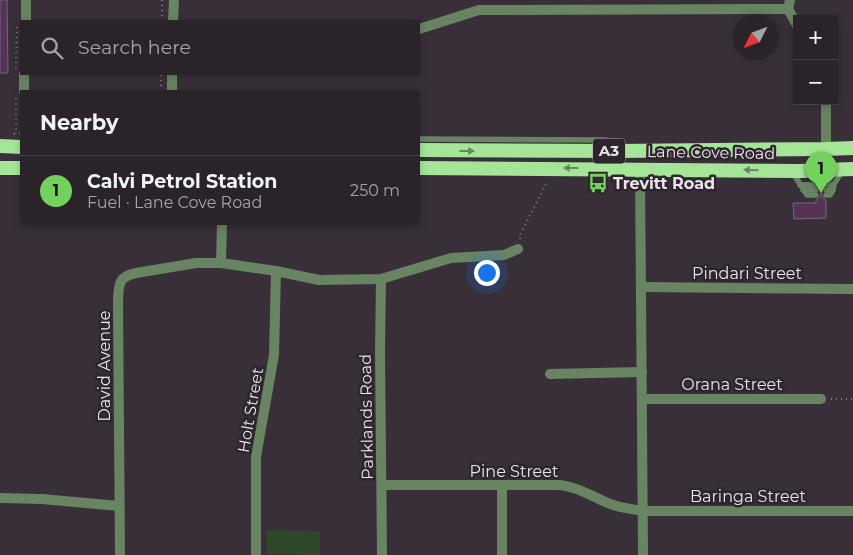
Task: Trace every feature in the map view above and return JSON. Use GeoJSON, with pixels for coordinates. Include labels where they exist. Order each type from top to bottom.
{"type":"FeatureCollection","features":[{"type":"Feature","properties":{"kind":"highway"},"geometry":{"type":"LineString","coordinates":[[0,146],[20,147]]}},
{"type":"Feature","properties":{"kind":"highway","name":"Lane Cove Road"},"geometry":{"type":"LineString","coordinates":[[420,150],[616,151],[853,148]]}},
{"type":"Feature","properties":{"kind":"highway"},"geometry":{"type":"LineString","coordinates":[[0,168],[20,168]]}},
{"type":"Feature","properties":{"kind":"highway","name":"Lane Cove Road"},"geometry":{"type":"LineString","coordinates":[[420,168],[791,171],[848,169]]}},
{"type":"Feature","properties":{"kind":"street"},"geometry":{"type":"LineString","coordinates":[[26,0],[26,20]]}},
{"type":"Feature","properties":{"kind":"street"},"geometry":{"type":"LineString","coordinates":[[173,20],[174,0]]}},
{"type":"Feature","properties":{"kind":"street"},"geometry":{"type":"LineString","coordinates":[[420,29],[479,10],[678,5],[789,5]]}},
{"type":"Feature","properties":{"kind":"street"},"geometry":{"type":"LineString","coordinates":[[24,75],[24,90]]}},
{"type":"Feature","properties":{"kind":"street"},"geometry":{"type":"LineString","coordinates":[[172,75],[172,90]]}},
{"type":"Feature","properties":{"kind":"street"},"geometry":{"type":"LineString","coordinates":[[826,105],[826,149]]}},
{"type":"Feature","properties":{"kind":"street"},"geometry":{"type":"LineString","coordinates":[[640,169],[644,555]]}},
{"type":"Feature","properties":{"kind":"street"},"geometry":{"type":"LineString","coordinates":[[222,225],[221,263],[276,271],[319,280],[381,279],[451,258],[504,255],[518,249]]}},
{"type":"Feature","properties":{"kind":"street","name":"David Avenue"},"geometry":{"type":"LineString","coordinates":[[120,555],[118,300],[120,282],[124,277],[136,273],[196,263],[221,263]]}},
{"type":"Feature","properties":{"kind":"street","name":"Holt Street"},"geometry":{"type":"LineString","coordinates":[[256,555],[256,457],[274,355],[276,271]]}},
{"type":"Feature","properties":{"kind":"street","name":"Parklands Road"},"geometry":{"type":"LineString","coordinates":[[381,279],[382,555]]}},
{"type":"Feature","properties":{"kind":"street","name":"Pindari Street"},"geometry":{"type":"LineString","coordinates":[[642,287],[853,289]]}},
{"type":"Feature","properties":{"kind":"street"},"geometry":{"type":"LineString","coordinates":[[550,374],[642,372]]}},
{"type":"Feature","properties":{"kind":"street","name":"Orana Street"},"geometry":{"type":"LineString","coordinates":[[642,399],[821,399]]}},
{"type":"Feature","properties":{"kind":"street","name":"Pine Street"},"geometry":{"type":"LineString","coordinates":[[382,485],[560,485],[583,491],[609,504],[643,511]]}},
{"type":"Feature","properties":{"kind":"street"},"geometry":{"type":"LineString","coordinates":[[502,486],[502,555]]}},
{"type":"Feature","properties":{"kind":"street"},"geometry":{"type":"LineString","coordinates":[[0,498],[42,499],[120,506]]}},
{"type":"Feature","properties":{"kind":"street","name":"Baringa Street"},"geometry":{"type":"LineString","coordinates":[[643,511],[853,511]]}},
{"type":"Feature","properties":{"kind":"lane"},"geometry":{"type":"LineString","coordinates":[[420,139],[606,140],[613,145],[616,151]]}},
{"type":"Feature","properties":{"kind":"lane"},"geometry":{"type":"LineString","coordinates":[[826,192],[834,187],[848,169]]}},
{"type":"Feature","properties":{"kind":"lane"},"geometry":{"type":"LineString","coordinates":[[791,171],[802,188],[816,193]]}},
{"type":"Feature","properties":{"kind":"lane"},"geometry":{"type":"LineString","coordinates":[[802,188],[834,187]]}},
{"type":"Feature","properties":{"kind":"path"},"geometry":{"type":"LineString","coordinates":[[162,0],[162,20]]}},
{"type":"Feature","properties":{"kind":"path"},"geometry":{"type":"LineString","coordinates":[[161,75],[161,90]]}},
{"type":"Feature","properties":{"kind":"path"},"geometry":{"type":"LineString","coordinates":[[518,249],[520,235],[547,182]]}},
{"type":"Feature","properties":{"kind":"path"},"geometry":{"type":"LineString","coordinates":[[821,399],[853,399]]}},
{"type":"Feature","properties":{"kind":"green space"},"geometry":{"type":"Polygon","coordinates":[[[267,530],[320,531],[320,555],[267,554],[267,530]]]}},
{"type":"Feature","properties":{"kind":"building"},"geometry":{"type":"Polygon","coordinates":[[[0,0],[7,0],[8,73],[0,73],[0,0]]]}},
{"type":"Feature","properties":{"kind":"building"},"geometry":{"type":"Polygon","coordinates":[[[821,189],[822,197],[826,200],[826,218],[794,219],[793,203],[816,203],[816,200],[820,197],[821,189]]]}},
{"type":"Feature","properties":{"kind":"place","name":"Trevitt Road"},"geometry":{"type":"Point","coordinates":[598,183]}},
{"type":"Feature","properties":{"kind":"place","name":"Calvi Petrol Station"},"geometry":{"type":"Point","coordinates":[821,193]}}]}
